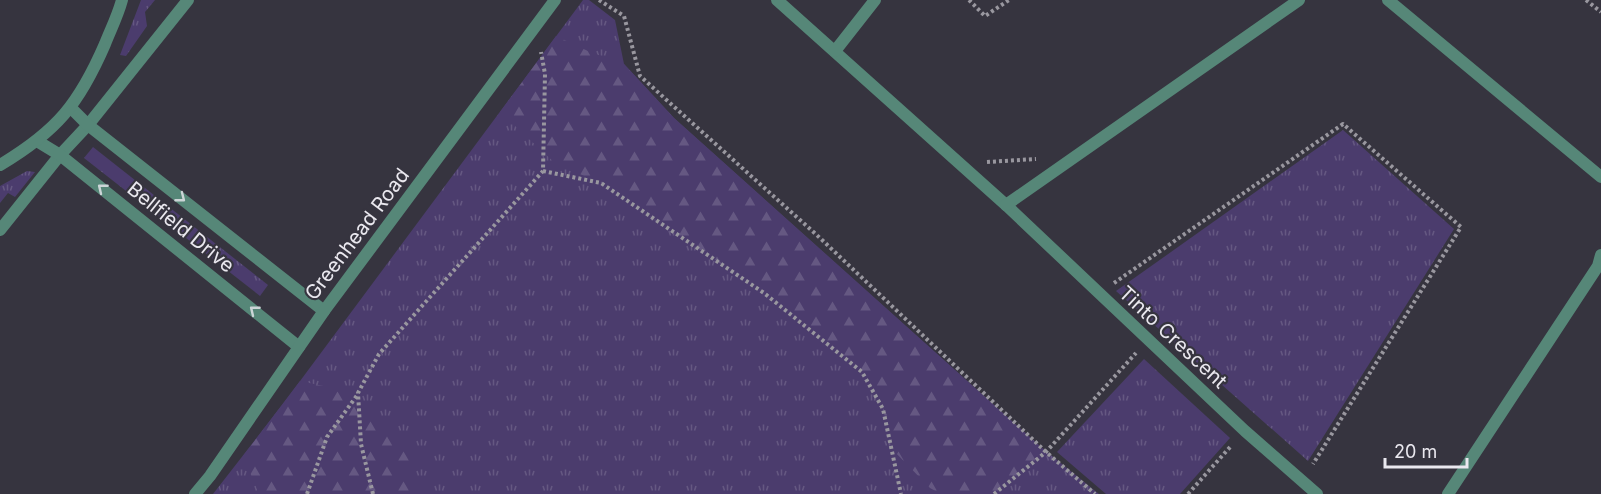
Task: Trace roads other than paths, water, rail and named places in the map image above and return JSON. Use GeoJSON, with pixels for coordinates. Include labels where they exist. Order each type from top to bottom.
{"type":"FeatureCollection","features":[{"type":"Feature","properties":{"kind":"street"},"geometry":{"type":"LineString","coordinates":[[0,165],[55,126],[71,108],[93,70],[122,0]]}},
{"type":"Feature","properties":{"kind":"street"},"geometry":{"type":"LineString","coordinates":[[0,230],[188,0]]}},
{"type":"Feature","properties":{"kind":"street","name":"Greenhead Road"},"geometry":{"type":"LineString","coordinates":[[195,494],[210,476],[324,311],[555,0]]}},
{"type":"Feature","properties":{"kind":"street","name":"Tinto Crescent"},"geometry":{"type":"LineString","coordinates":[[777,0],[1006,205],[1148,341],[1317,494]]}},
{"type":"Feature","properties":{"kind":"street"},"geometry":{"type":"LineString","coordinates":[[835,51],[875,0]]}},
{"type":"Feature","properties":{"kind":"street"},"geometry":{"type":"LineString","coordinates":[[1006,205],[1299,0]]}},
{"type":"Feature","properties":{"kind":"street"},"geometry":{"type":"LineString","coordinates":[[1389,0],[1601,177]]}},
{"type":"Feature","properties":{"kind":"street","name":"Bellfield Drive"},"geometry":{"type":"LineString","coordinates":[[71,108],[88,125],[324,311]]}},
{"type":"Feature","properties":{"kind":"street","name":"Bellfield Drive"},"geometry":{"type":"LineString","coordinates":[[36,141],[60,155],[299,347]]}},
{"type":"Feature","properties":{"kind":"street"},"geometry":{"type":"LineString","coordinates":[[1448,494],[1598,266],[1601,255]]}}]}
